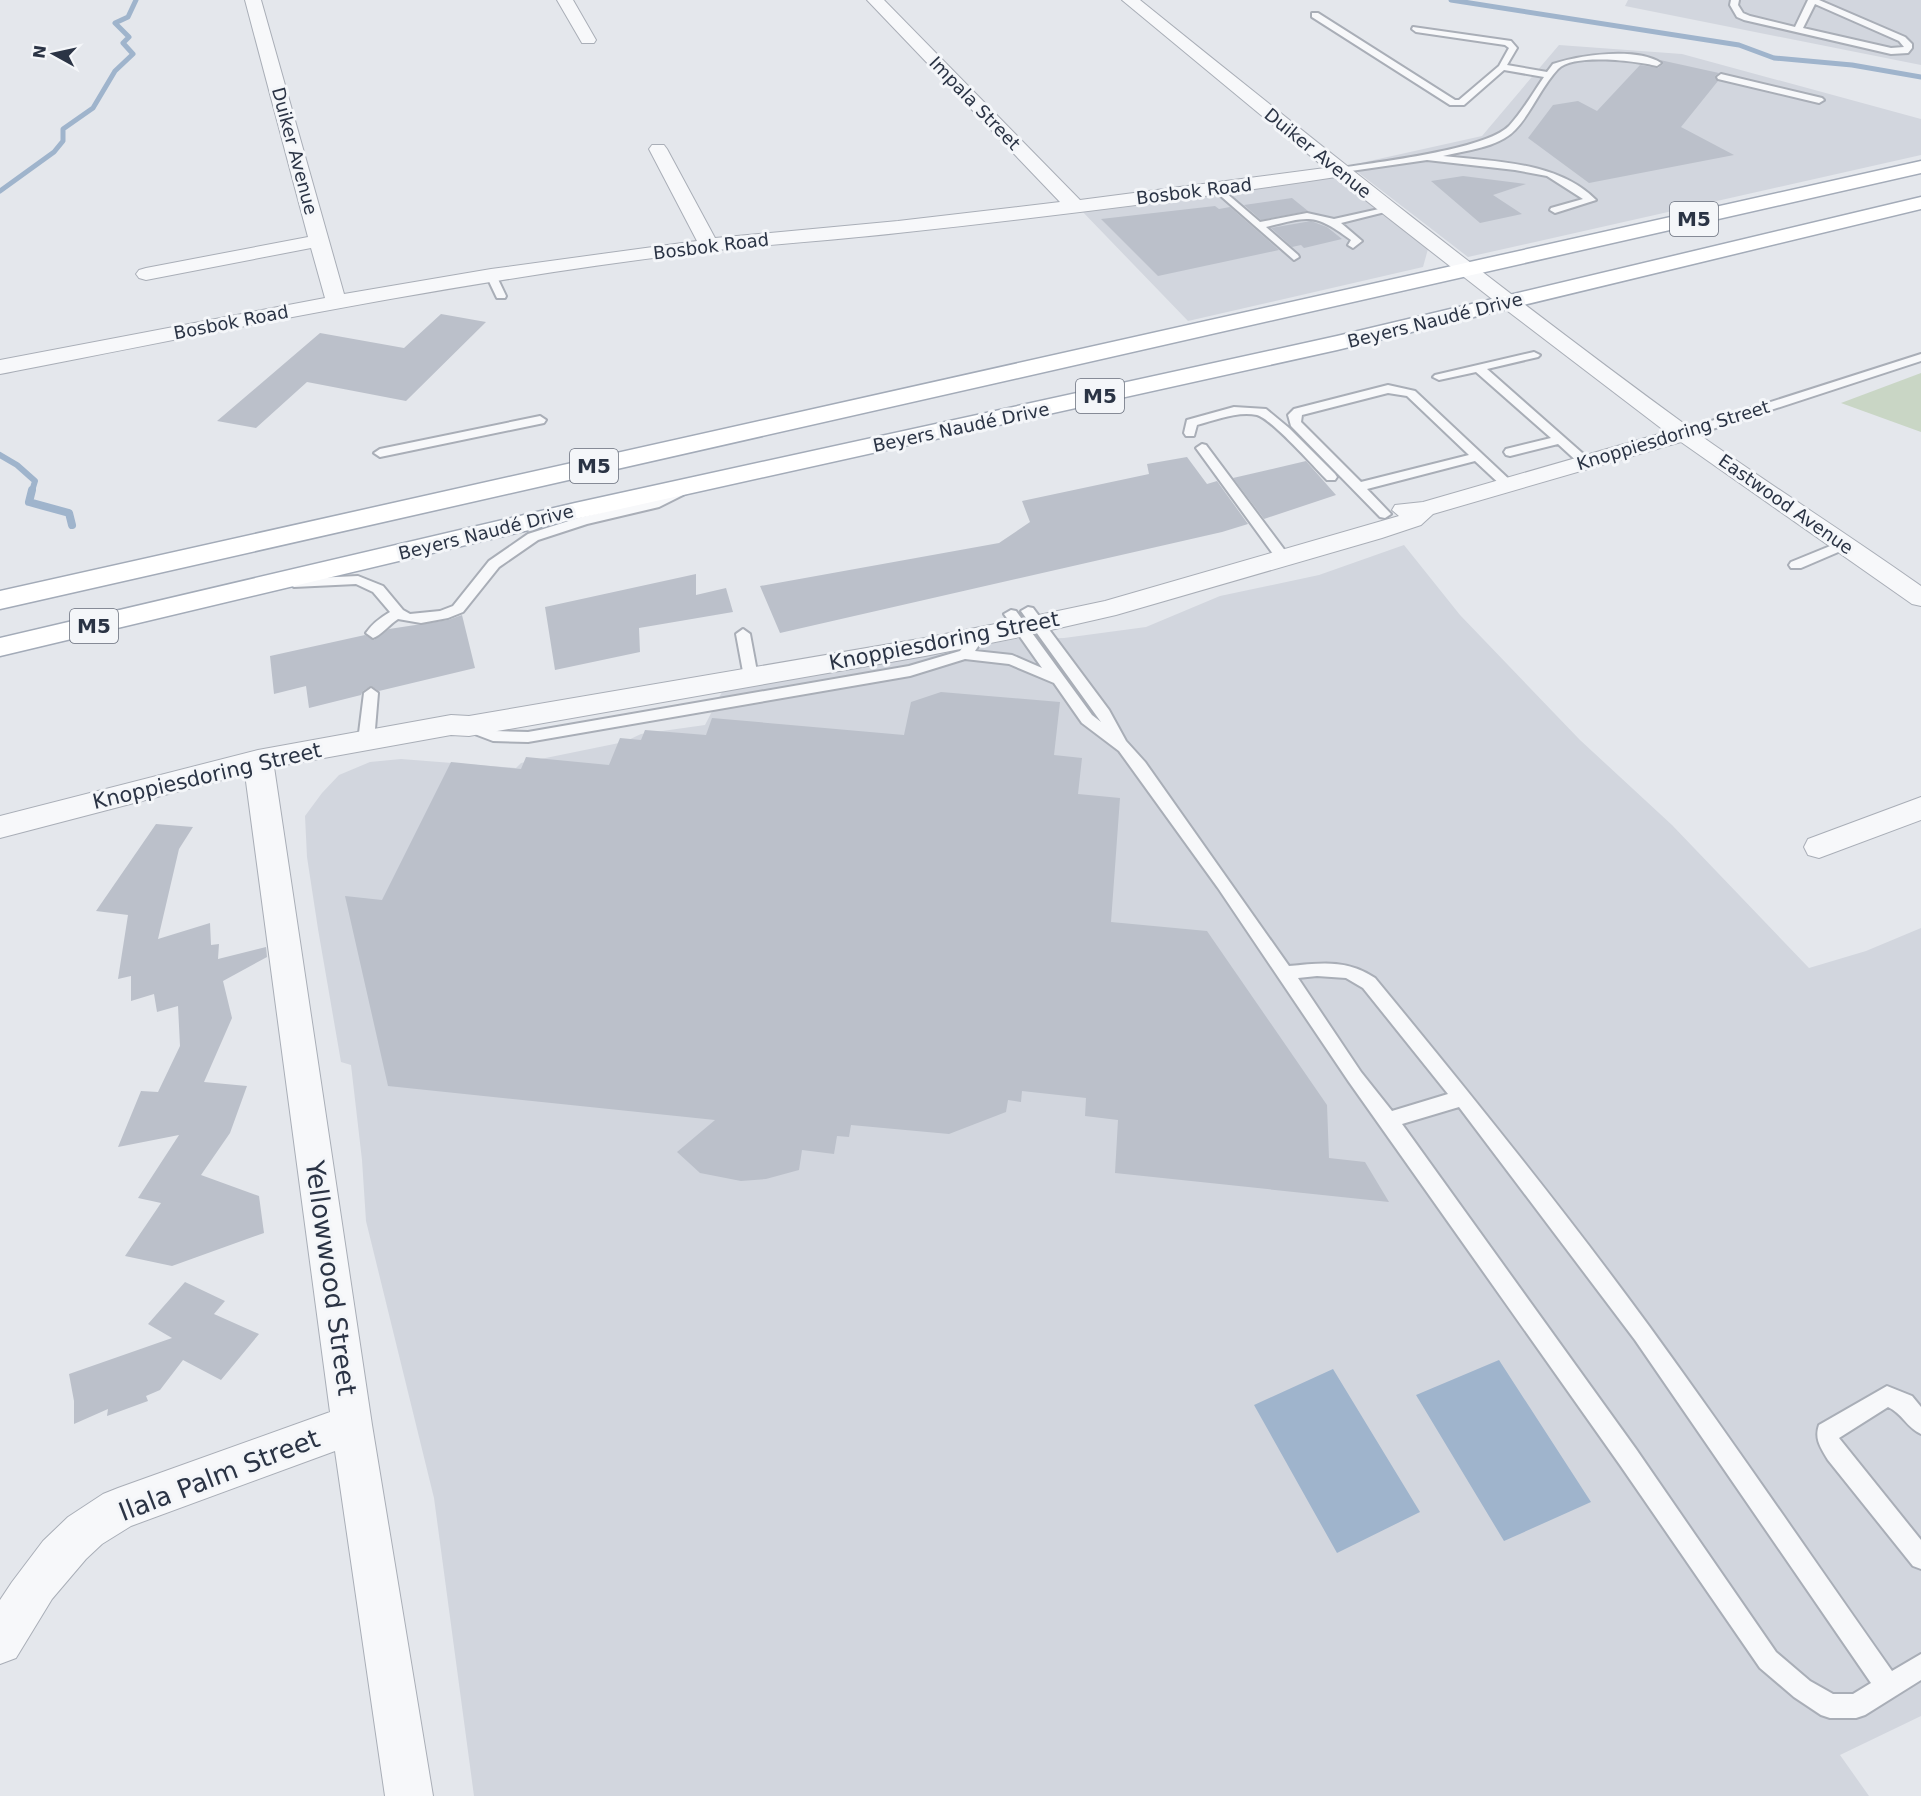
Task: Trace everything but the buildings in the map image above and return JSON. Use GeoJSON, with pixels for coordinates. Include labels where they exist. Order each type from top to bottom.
{"type":"FeatureCollection","features":[{"type":"Feature","properties":{"kind":"main road","name":"Beyers Naudé Drive"},"geometry":{"type":"LineString","coordinates":[[0,600],[1921,167]]}},
{"type":"Feature","properties":{"kind":"main road","name":"Beyers Naudé Drive"},"geometry":{"type":"LineString","coordinates":[[0,647],[574,511],[1338,344],[1921,203]]}},
{"type":"Feature","properties":{"kind":"street","name":"Duiker Avenue"},"geometry":{"type":"LineString","coordinates":[[253,0],[336,302]]}},
{"type":"Feature","properties":{"kind":"street"},"geometry":{"type":"LineString","coordinates":[[565,0],[588,40]]}},
{"type":"Feature","properties":{"kind":"street","name":"Impala Street"},"geometry":{"type":"LineString","coordinates":[[875,0],[1075,206]]}},
{"type":"Feature","properties":{"kind":"street","name":"Duiker Avenue"},"geometry":{"type":"LineString","coordinates":[[1130,0],[1388,210],[1508,302]]}},
{"type":"Feature","properties":{"kind":"street"},"geometry":{"type":"LineString","coordinates":[[658,149],[710,245]]}},
{"type":"Feature","properties":{"kind":"street","name":"Bosbok Road"},"geometry":{"type":"LineString","coordinates":[[0,367],[336,302],[491,275],[710,245],[898,227],[1218,189],[1340,171]]}},
{"type":"Feature","properties":{"kind":"street"},"geometry":{"type":"LineString","coordinates":[[146,274],[320,241]]}},
{"type":"Feature","properties":{"kind":"street","name":"Eastwood Avenue"},"geometry":{"type":"LineString","coordinates":[[1508,302],[1684,434],[1921,598]]}},
{"type":"Feature","properties":{"kind":"street","name":"Knoppiesdoring Street"},"geometry":{"type":"LineString","coordinates":[[0,827],[258,760],[460,726],[747,657],[1107,609],[1385,514],[1402,510],[1424,509],[1684,434]]}},
{"type":"Feature","properties":{"kind":"street","name":"Knoppiesdoring Street"},"geometry":{"type":"LineString","coordinates":[[1278,552],[1412,520],[1424,509]]}},
{"type":"Feature","properties":{"kind":"street","name":"Knoppiesdoring Street"},"geometry":{"type":"LineString","coordinates":[[747,657],[971,645],[1024,619]]}},
{"type":"Feature","properties":{"kind":"street","name":"Yellowwood Street"},"geometry":{"type":"LineString","coordinates":[[258,760],[352,1425],[409,1796]]}},
{"type":"Feature","properties":{"kind":"street"},"geometry":{"type":"LineString","coordinates":[[1819,847],[1921,808]]}},
{"type":"Feature","properties":{"kind":"street","name":"Ilala Palm Street"},"geometry":{"type":"LineString","coordinates":[[0,1642],[20,1606],[48,1568],[84,1531],[118,1509],[352,1425]]}},
{"type":"Feature","properties":{"kind":"lane"},"geometry":{"type":"LineString","coordinates":[[1735,0],[1734,5],[1740,15],[1797,31],[1891,51],[1905,51],[1908,48],[1908,44],[1902,39],[1813,0],[1797,31]]}},
{"type":"Feature","properties":{"kind":"lane"},"geometry":{"type":"LineString","coordinates":[[1315,15],[1453,103],[1461,103],[1502,67],[1513,48],[1508,43],[1416,29]]}},
{"type":"Feature","properties":{"kind":"lane","name":"Bosbok Road"},"geometry":{"type":"LineString","coordinates":[[1340,171],[1427,157],[1495,140],[1512,128],[1556,66],[1585,59],[1629,58],[1657,63]]}},
{"type":"Feature","properties":{"kind":"lane"},"geometry":{"type":"LineString","coordinates":[[1502,67],[1548,75]]}},
{"type":"Feature","properties":{"kind":"lane"},"geometry":{"type":"LineString","coordinates":[[1721,77],[1819,100]]}},
{"type":"Feature","properties":{"kind":"lane","name":"Bosbok Road"},"geometry":{"type":"LineString","coordinates":[[1427,157],[1543,172],[1591,200],[1556,210]]}},
{"type":"Feature","properties":{"kind":"lane"},"geometry":{"type":"LineString","coordinates":[[1218,189],[1294,257]]}},
{"type":"Feature","properties":{"kind":"lane"},"geometry":{"type":"LineString","coordinates":[[1333,222],[1388,210]]}},
{"type":"Feature","properties":{"kind":"lane"},"geometry":{"type":"LineString","coordinates":[[1259,225],[1314,215],[1326,216],[1355,238],[1353,245]]}},
{"type":"Feature","properties":{"kind":"lane"},"geometry":{"type":"LineString","coordinates":[[491,275],[501,296]]}},
{"type":"Feature","properties":{"kind":"lane"},"geometry":{"type":"LineString","coordinates":[[1439,377],[1534,355]]}},
{"type":"Feature","properties":{"kind":"lane","name":"Knoppiesdoring Street"},"geometry":{"type":"LineString","coordinates":[[1684,434],[1921,357]]}},
{"type":"Feature","properties":{"kind":"lane"},"geometry":{"type":"LineString","coordinates":[[1478,368],[1585,462]]}},
{"type":"Feature","properties":{"kind":"lane"},"geometry":{"type":"LineString","coordinates":[[1385,514],[1294,423],[1294,415],[1298,412],[1388,389],[1402,390],[1411,393],[1508,485]]}},
{"type":"Feature","properties":{"kind":"lane"},"geometry":{"type":"LineString","coordinates":[[1190,433],[1191,423],[1204,417],[1241,410],[1262,412],[1285,431],[1331,477]]}},
{"type":"Feature","properties":{"kind":"lane"},"geometry":{"type":"LineString","coordinates":[[380,453],[540,420]]}},
{"type":"Feature","properties":{"kind":"lane"},"geometry":{"type":"LineString","coordinates":[[1510,452],[1560,440]]}},
{"type":"Feature","properties":{"kind":"lane"},"geometry":{"type":"LineString","coordinates":[[1202,448],[1278,552]]}},
{"type":"Feature","properties":{"kind":"lane"},"geometry":{"type":"LineString","coordinates":[[1358,487],[1478,456]]}},
{"type":"Feature","properties":{"kind":"lane"},"geometry":{"type":"LineString","coordinates":[[255,588],[325,580],[358,580],[378,589],[398,613],[413,620],[450,613],[461,606],[494,564],[533,537],[583,521],[654,504],[690,486]]}},
{"type":"Feature","properties":{"kind":"lane"},"geometry":{"type":"LineString","coordinates":[[1796,565],[1845,544]]}},
{"type":"Feature","properties":{"kind":"lane"},"geometry":{"type":"LineString","coordinates":[[373,633],[380,624],[398,613]]}},
{"type":"Feature","properties":{"kind":"lane"},"geometry":{"type":"LineString","coordinates":[[1024,619],[1062,683],[1087,719],[1124,747]]}},
{"type":"Feature","properties":{"kind":"lane"},"geometry":{"type":"LineString","coordinates":[[1024,619],[1104,714],[1124,747],[1161,794],[1355,1077],[1628,1457],[1768,1660],[1802,1689],[1830,1706],[1856,1706],[1921,1666]]}},
{"type":"Feature","properties":{"kind":"lane"},"geometry":{"type":"LineString","coordinates":[[460,726],[493,736],[528,737],[910,671],[971,645],[1035,669],[1062,683]]}},
{"type":"Feature","properties":{"kind":"lane"},"geometry":{"type":"LineString","coordinates":[[366,741],[371,693]]}},
{"type":"Feature","properties":{"kind":"lane"},"geometry":{"type":"LineString","coordinates":[[1283,973],[1334,967],[1359,974],[1369,982],[1462,1098],[1641,1333],[1888,1686]]}},
{"type":"Feature","properties":{"kind":"lane"},"geometry":{"type":"LineString","coordinates":[[1388,1120],[1462,1098]]}},
{"type":"Feature","properties":{"kind":"lane"},"geometry":{"type":"LineString","coordinates":[[1921,1423],[1904,1403],[1887,1396],[1827,1432],[1828,1440],[1836,1452],[1921,1558]]}},
{"type":"Feature","properties":{"kind":"shaded area"},"geometry":{"type":"Polygon","coordinates":[[[1628,0],[1921,0],[1921,65],[1625,6],[1628,0]]]}},
{"type":"Feature","properties":{"kind":"shaded area"},"geometry":{"type":"Polygon","coordinates":[[[1559,45],[1682,54],[1921,119],[1921,155],[1468,257],[1355,170],[1356,164],[1482,136],[1559,45]]]}},
{"type":"Feature","properties":{"kind":"shaded area"},"geometry":{"type":"Polygon","coordinates":[[[1337,176],[1428,249],[1423,267],[1188,321],[1079,208],[1337,176]]]}},
{"type":"Feature","properties":{"kind":"shaded area"},"geometry":{"type":"Polygon","coordinates":[[[1404,545],[1460,615],[1580,740],[1672,825],[1809,968],[1866,951],[1921,928],[1921,1716],[1840,1755],[1869,1796],[474,1796],[434,1498],[366,1221],[362,1160],[351,1065],[341,1062],[307,857],[305,816],[322,793],[339,775],[370,762],[401,759],[516,768],[521,763],[624,742],[641,734],[705,725],[723,690],[1017,639],[1064,638],[1146,627],[1220,596],[1319,575],[1404,545]]]}},
{"type":"Feature","properties":{"kind":"green space"},"geometry":{"type":"Polygon","coordinates":[[[1921,373],[1921,432],[1841,403],[1921,373]]]}},
{"type":"Feature","properties":{"kind":"water"},"geometry":{"type":"Polygon","coordinates":[[[1499,1360],[1591,1502],[1504,1541],[1416,1395],[1499,1360]]]}},
{"type":"Feature","properties":{"kind":"water"},"geometry":{"type":"Polygon","coordinates":[[[1333,1369],[1420,1512],[1337,1553],[1254,1405],[1333,1369]]]}},
{"type":"Feature","properties":{"kind":"waterway"},"geometry":{"type":"LineString","coordinates":[[0,191],[54,152],[63,141],[63,129],[93,108],[115,71],[133,54],[123,43],[129,37],[115,23],[128,17],[136,0]]}},
{"type":"Feature","properties":{"kind":"waterway"},"geometry":{"type":"LineString","coordinates":[[1451,0],[1739,45],[1774,58],[1852,65],[1921,77]]}},
{"type":"Feature","properties":{"kind":"waterway"},"geometry":{"type":"LineString","coordinates":[[0,455],[17,465],[35,481],[32,491]]}},
{"type":"Feature","properties":{"kind":"waterway"},"geometry":{"type":"LineString","coordinates":[[32,490],[29,502],[69,513],[72,525]]}}]}
